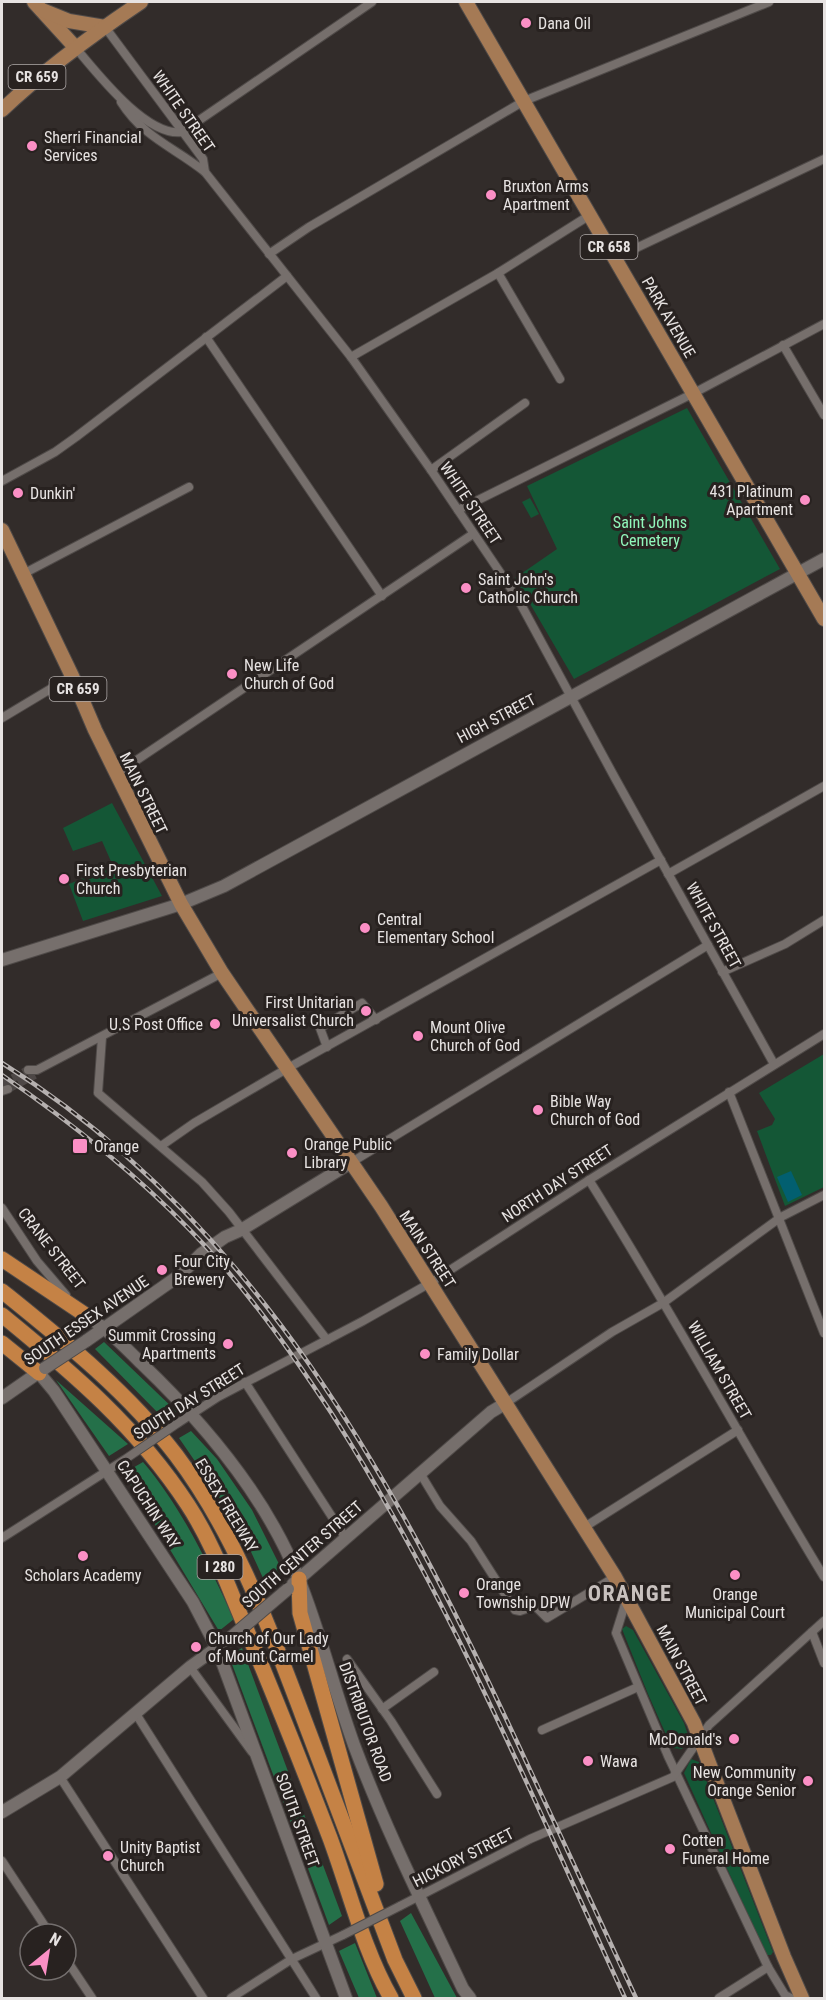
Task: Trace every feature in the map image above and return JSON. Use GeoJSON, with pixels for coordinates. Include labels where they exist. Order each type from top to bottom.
{"type":"FeatureCollection","features":[{"type":"Feature","properties":{"kind":"highway"},"geometry":{"type":"LineString","coordinates":[[2,1259],[90,1318]]}},
{"type":"Feature","properties":{"kind":"highway","name":"ESSEX FREEWAY"},"geometry":{"type":"LineString","coordinates":[[2,1291],[82,1357],[147,1420],[182,1463],[229,1538],[269,1627],[394,1960],[414,1998]]}},
{"type":"Feature","properties":{"kind":"highway","name":"ESSEX FREEWAY"},"geometry":{"type":"LineString","coordinates":[[2,1315],[67,1368],[101,1400],[156,1461],[189,1506],[211,1546],[262,1666],[389,1998]]}},
{"type":"Feature","properties":{"kind":"highway"},"geometry":{"type":"LineString","coordinates":[[2,1343],[42,1371]]}},
{"type":"Feature","properties":{"kind":"highway"},"geometry":{"type":"LineString","coordinates":[[294,1584],[300,1613],[376,1884],[394,1960]]}},
{"type":"Feature","properties":{"kind":"main road","name":"CR 659"},"geometry":{"type":"LineString","coordinates":[[2,110],[36,78],[75,47],[141,2]]}},
{"type":"Feature","properties":{"kind":"main road","name":"PARK AVENUE"},"geometry":{"type":"LineString","coordinates":[[466,2],[825,618]]}},
{"type":"Feature","properties":{"kind":"main road"},"geometry":{"type":"LineString","coordinates":[[38,6],[69,21],[105,27]]}},
{"type":"Feature","properties":{"kind":"main road"},"geometry":{"type":"LineString","coordinates":[[38,6],[75,47]]}},
{"type":"Feature","properties":{"kind":"main road","name":"MAIN STREET"},"geometry":{"type":"LineString","coordinates":[[2,530],[116,774],[181,904],[222,973],[352,1162],[430,1283],[627,1598],[700,1737],[784,1957],[802,1998]]}},
{"type":"Feature","properties":{"kind":"main road","name":"HIGH STREET"},"geometry":{"type":"LineString","coordinates":[[2,960],[181,904],[224,886],[825,559]]}},
{"type":"Feature","properties":{"kind":"main road","name":"SOUTH ESSEX AVENUE"},"geometry":{"type":"LineString","coordinates":[[2,1398],[106,1329],[189,1268],[208,1248],[352,1162]]}},
{"type":"Feature","properties":{"kind":"main road","name":"CRANE STREET"},"geometry":{"type":"LineString","coordinates":[[90,1318],[106,1329]]}},
{"type":"Feature","properties":{"kind":"main road","name":"DISTRIBUTOR ROAD"},"geometry":{"type":"LineString","coordinates":[[106,1329],[174,1394],[231,1461],[265,1511],[385,1824],[463,1989],[470,1998]]}},
{"type":"Feature","properties":{"kind":"main road","name":"CAPUCHIN WAY"},"geometry":{"type":"LineString","coordinates":[[42,1371],[193,1602],[217,1648],[258,1760]]}},
{"type":"Feature","properties":{"kind":"main road","name":"SOUTH CENTER STREET"},"geometry":{"type":"LineString","coordinates":[[2,1812],[60,1777],[190,1667],[229,1639],[491,1412],[506,1403]]}},
{"type":"Feature","properties":{"kind":"main road","name":"SOUTH STREET"},"geometry":{"type":"LineString","coordinates":[[258,1760],[346,1998]]}},
{"type":"Feature","properties":{"kind":"street"},"geometry":{"type":"LineString","coordinates":[[75,47],[114,92],[152,125],[166,131],[182,132],[372,2]]}},
{"type":"Feature","properties":{"kind":"street"},"geometry":{"type":"LineString","coordinates":[[269,254],[309,226],[524,101],[769,2]]}},
{"type":"Feature","properties":{"kind":"street","name":"WHITE STREET"},"geometry":{"type":"LineString","coordinates":[[105,27],[203,159],[205,172],[351,357],[518,599],[774,1064]]}},
{"type":"Feature","properties":{"kind":"street"},"geometry":{"type":"LineString","coordinates":[[114,92],[129,116],[144,131],[205,172]]}},
{"type":"Feature","properties":{"kind":"street"},"geometry":{"type":"LineString","coordinates":[[144,131],[168,114]]}},
{"type":"Feature","properties":{"kind":"street"},"geometry":{"type":"LineString","coordinates":[[615,258],[825,159]]}},
{"type":"Feature","properties":{"kind":"street"},"geometry":{"type":"LineString","coordinates":[[351,357],[498,273],[590,215]]}},
{"type":"Feature","properties":{"kind":"street"},"geometry":{"type":"LineString","coordinates":[[498,273],[560,379]]}},
{"type":"Feature","properties":{"kind":"street"},"geometry":{"type":"LineString","coordinates":[[2,481],[55,452],[287,276]]}},
{"type":"Feature","properties":{"kind":"street"},"geometry":{"type":"LineString","coordinates":[[458,510],[694,393],[825,324]]}},
{"type":"Feature","properties":{"kind":"street"},"geometry":{"type":"LineString","coordinates":[[206,337],[382,596]]}},
{"type":"Feature","properties":{"kind":"street"},"geometry":{"type":"LineString","coordinates":[[783,345],[825,415]]}},
{"type":"Feature","properties":{"kind":"street"},"geometry":{"type":"LineString","coordinates":[[431,470],[525,403]]}},
{"type":"Feature","properties":{"kind":"street"},"geometry":{"type":"LineString","coordinates":[[23,574],[189,488]]}},
{"type":"Feature","properties":{"kind":"street"},"geometry":{"type":"LineString","coordinates":[[116,774],[473,534]]}},
{"type":"Feature","properties":{"kind":"street"},"geometry":{"type":"LineString","coordinates":[[2,718],[72,676]]}},
{"type":"Feature","properties":{"kind":"street"},"geometry":{"type":"LineString","coordinates":[[668,874],[825,786]]}},
{"type":"Feature","properties":{"kind":"street"},"geometry":{"type":"LineString","coordinates":[[161,1146],[194,1123],[288,1068],[660,860]]}},
{"type":"Feature","properties":{"kind":"street"},"geometry":{"type":"LineString","coordinates":[[723,972],[784,944],[825,920]]}},
{"type":"Feature","properties":{"kind":"street"},"geometry":{"type":"LineString","coordinates":[[352,1162],[708,945]]}},
{"type":"Feature","properties":{"kind":"street"},"geometry":{"type":"LineString","coordinates":[[33,1072],[222,973]]}},
{"type":"Feature","properties":{"kind":"street"},"geometry":{"type":"LineString","coordinates":[[327,1047],[320,1028],[363,1003],[376,1020]]}},
{"type":"Feature","properties":{"kind":"street","name":"NORTH DAY STREET"},"geometry":{"type":"LineString","coordinates":[[430,1283],[589,1180],[825,1034]]}},
{"type":"Feature","properties":{"kind":"street"},"geometry":{"type":"LineString","coordinates":[[102,1037],[98,1093],[202,1182],[229,1212],[327,1340]]}},
{"type":"Feature","properties":{"kind":"street"},"geometry":{"type":"LineString","coordinates":[[729,1092],[825,1333]]}},
{"type":"Feature","properties":{"kind":"street","name":"WILLIAM STREET"},"geometry":{"type":"LineString","coordinates":[[589,1180],[825,1577]]}},
{"type":"Feature","properties":{"kind":"street"},"geometry":{"type":"LineString","coordinates":[[506,1403],[612,1332],[663,1303],[779,1218],[825,1195]]}},
{"type":"Feature","properties":{"kind":"street","name":"CRANE STREET"},"geometry":{"type":"LineString","coordinates":[[2,1208],[31,1253],[55,1283],[90,1318]]}},
{"type":"Feature","properties":{"kind":"street","name":"SOUTH DAY STREET"},"geometry":{"type":"LineString","coordinates":[[2,1538],[191,1414],[245,1382],[430,1283]]}},
{"type":"Feature","properties":{"kind":"street"},"geometry":{"type":"LineString","coordinates":[[245,1382],[345,1538]]}},
{"type":"Feature","properties":{"kind":"street"},"geometry":{"type":"LineString","coordinates":[[583,1528],[738,1430]]}},
{"type":"Feature","properties":{"kind":"street"},"geometry":{"type":"LineString","coordinates":[[420,1473],[440,1506],[471,1541],[515,1610],[520,1611],[535,1606],[547,1618],[615,1577]]}},
{"type":"Feature","properties":{"kind":"street"},"geometry":{"type":"LineString","coordinates":[[627,1598],[616,1633],[638,1688],[768,1967],[785,1995],[791,1998]]}},
{"type":"Feature","properties":{"kind":"street","name":"HICKORY STREET"},"geometry":{"type":"LineString","coordinates":[[231,1998],[292,1959],[530,1839],[673,1777],[709,1725],[825,1621]]}},
{"type":"Feature","properties":{"kind":"street"},"geometry":{"type":"LineString","coordinates":[[812,1632],[825,1663]]}},
{"type":"Feature","properties":{"kind":"street"},"geometry":{"type":"LineString","coordinates":[[347,1659],[382,1708],[437,1794]]}},
{"type":"Feature","properties":{"kind":"street","name":"SOUTH STREET"},"geometry":{"type":"LineString","coordinates":[[190,1667],[258,1760]]}},
{"type":"Feature","properties":{"kind":"street"},"geometry":{"type":"LineString","coordinates":[[382,1708],[434,1671]]}},
{"type":"Feature","properties":{"kind":"street"},"geometry":{"type":"LineString","coordinates":[[542,1730],[638,1688]]}},
{"type":"Feature","properties":{"kind":"street"},"geometry":{"type":"LineString","coordinates":[[136,1714],[315,1998]]}},
{"type":"Feature","properties":{"kind":"street"},"geometry":{"type":"LineString","coordinates":[[60,1777],[203,1998]]}},
{"type":"Feature","properties":{"kind":"street"},"geometry":{"type":"LineString","coordinates":[[2,1861],[42,1922]]}},
{"type":"Feature","properties":{"kind":"street"},"geometry":{"type":"LineString","coordinates":[[719,1998],[768,1967]]}},
{"type":"Feature","properties":{"kind":"street"},"geometry":{"type":"LineString","coordinates":[[78,1977],[92,1998]]}},
{"type":"Feature","properties":{"kind":"green space","name":"Saint Johns Cemetery"},"geometry":{"type":"Polygon","coordinates":[[[687,408],[780,569],[574,679],[515,578],[557,549],[527,486],[687,408]]]}},
{"type":"Feature","properties":{"kind":"green space"},"geometry":{"type":"Polygon","coordinates":[[[530,498],[539,514],[531,518],[522,502],[530,498]]]}},
{"type":"Feature","properties":{"kind":"green space"},"geometry":{"type":"Polygon","coordinates":[[[112,803],[162,896],[83,921],[69,884],[113,866],[102,841],[73,851],[63,828],[112,803]]]}},
{"type":"Feature","properties":{"kind":"green space"},"geometry":{"type":"Polygon","coordinates":[[[824,1054],[824,1187],[785,1206],[757,1131],[772,1125],[775,1119],[759,1093],[824,1054]]]}},
{"type":"Feature","properties":{"kind":"green space"},"geometry":{"type":"Polygon","coordinates":[[[104,1342],[177,1412],[165,1420],[95,1349],[104,1342]]]}},
{"type":"Feature","properties":{"kind":"green space"},"geometry":{"type":"Polygon","coordinates":[[[56,1380],[128,1444],[109,1456],[56,1380]]]}},
{"type":"Feature","properties":{"kind":"green space"},"geometry":{"type":"Polygon","coordinates":[[[191,1431],[217,1459],[252,1510],[283,1572],[268,1589],[247,1543],[179,1438],[191,1431]]]}},
{"type":"Feature","properties":{"kind":"green space"},"geometry":{"type":"Polygon","coordinates":[[[143,1462],[183,1518],[234,1619],[219,1631],[124,1473],[143,1462]]]}},
{"type":"Feature","properties":{"kind":"green space"},"geometry":{"type":"Polygon","coordinates":[[[626,1626],[633,1630],[684,1723],[689,1738],[682,1749],[672,1748],[622,1629],[626,1626]]]}},
{"type":"Feature","properties":{"kind":"green space"},"geometry":{"type":"Polygon","coordinates":[[[242,1648],[342,1916],[329,1925],[229,1656],[242,1648]]]}},
{"type":"Feature","properties":{"kind":"green space"},"geometry":{"type":"Polygon","coordinates":[[[691,1759],[699,1762],[773,1952],[771,1955],[766,1955],[684,1773],[691,1759]]]}},
{"type":"Feature","properties":{"kind":"green space"},"geometry":{"type":"Polygon","coordinates":[[[411,1913],[457,1998],[435,1998],[400,1921],[411,1913]]]}},
{"type":"Feature","properties":{"kind":"green space"},"geometry":{"type":"Polygon","coordinates":[[[355,1943],[377,1998],[359,1998],[339,1951],[355,1943]]]}},
{"type":"Feature","properties":{"kind":"water"},"geometry":{"type":"Polygon","coordinates":[[[791,1171],[802,1195],[788,1202],[777,1177],[791,1171]]]}},
{"type":"Feature","properties":{"kind":"tunnel"},"geometry":{"type":"LineString","coordinates":[[2,1084],[28,1070]]}},
{"type":"Feature","properties":{"kind":"tunnel"},"geometry":{"type":"LineString","coordinates":[[8,1089],[35,1075]]}},
{"type":"Feature","properties":{"kind":"railway"},"geometry":{"type":"LineString","coordinates":[[2,1063],[92,1127],[172,1199],[244,1278],[309,1363],[367,1454],[421,1548],[470,1644],[636,1998]]}},
{"type":"Feature","properties":{"kind":"railway"},"geometry":{"type":"LineString","coordinates":[[2,1075],[52,1110],[100,1148],[146,1187],[190,1230],[248,1296],[316,1390],[375,1484],[453,1628],[489,1701],[625,1998]]}},
{"type":"Feature","properties":{"kind":"place","name":"Dana Oil"},"geometry":{"type":"Point","coordinates":[526,23]}},
{"type":"Feature","properties":{"kind":"place","name":"Sherri Financial Services"},"geometry":{"type":"Point","coordinates":[32,146]}},
{"type":"Feature","properties":{"kind":"place","name":"Bruxton Arms Apartment"},"geometry":{"type":"Point","coordinates":[491,195]}},
{"type":"Feature","properties":{"kind":"place","name":"Dunkin'"},"geometry":{"type":"Point","coordinates":[18,493]}},
{"type":"Feature","properties":{"kind":"place","name":"431 Platinum Apartment"},"geometry":{"type":"Point","coordinates":[805,500]}},
{"type":"Feature","properties":{"kind":"place","name":"Saint John's Catholic Church"},"geometry":{"type":"Point","coordinates":[466,588]}},
{"type":"Feature","properties":{"kind":"place","name":"New Life Church of God"},"geometry":{"type":"Point","coordinates":[232,674]}},
{"type":"Feature","properties":{"kind":"place","name":"First Presbyterian Church"},"geometry":{"type":"Point","coordinates":[64,879]}},
{"type":"Feature","properties":{"kind":"place","name":"Central Elementary School"},"geometry":{"type":"Point","coordinates":[365,928]}},
{"type":"Feature","properties":{"kind":"place","name":"First Unitarian Universalist Church"},"geometry":{"type":"Point","coordinates":[366,1011]}},
{"type":"Feature","properties":{"kind":"place","name":"U.S Post Office"},"geometry":{"type":"Point","coordinates":[215,1024]}},
{"type":"Feature","properties":{"kind":"place","name":"Mount Olive Church of God"},"geometry":{"type":"Point","coordinates":[418,1036]}},
{"type":"Feature","properties":{"kind":"place","name":"Bible Way Church of God"},"geometry":{"type":"Point","coordinates":[538,1110]}},
{"type":"Feature","properties":{"kind":"place","name":"Orange"},"geometry":{"type":"Point","coordinates":[80,1146]}},
{"type":"Feature","properties":{"kind":"place","name":"Orange Public Library"},"geometry":{"type":"Point","coordinates":[292,1153]}},
{"type":"Feature","properties":{"kind":"place","name":"Four City Brewery"},"geometry":{"type":"Point","coordinates":[162,1270]}},
{"type":"Feature","properties":{"kind":"place","name":"Summit Crossing Apartments"},"geometry":{"type":"Point","coordinates":[228,1344]}},
{"type":"Feature","properties":{"kind":"place","name":"Family Dollar"},"geometry":{"type":"Point","coordinates":[425,1354]}},
{"type":"Feature","properties":{"kind":"place","name":"Scholars Academy"},"geometry":{"type":"Point","coordinates":[83,1556]}},
{"type":"Feature","properties":{"kind":"place","name":"Orange Municipal Court"},"geometry":{"type":"Point","coordinates":[735,1575]}},
{"type":"Feature","properties":{"kind":"place","name":"Orange Township DPW"},"geometry":{"type":"Point","coordinates":[464,1593]}},
{"type":"Feature","properties":{"kind":"place","name":"Church of Our Lady of Mount Carmel"},"geometry":{"type":"Point","coordinates":[196,1647]}},
{"type":"Feature","properties":{"kind":"place","name":"McDonald's"},"geometry":{"type":"Point","coordinates":[734,1739]}},
{"type":"Feature","properties":{"kind":"place","name":"Wawa"},"geometry":{"type":"Point","coordinates":[588,1761]}},
{"type":"Feature","properties":{"kind":"place","name":"New Community Orange Senior"},"geometry":{"type":"Point","coordinates":[808,1781]}},
{"type":"Feature","properties":{"kind":"place","name":"Cotten Funeral Home"},"geometry":{"type":"Point","coordinates":[670,1849]}},
{"type":"Feature","properties":{"kind":"place","name":"Unity Baptist Church"},"geometry":{"type":"Point","coordinates":[108,1856]}},
{"type":"Feature","properties":{"kind":"district","name":"ORANGE"},"geometry":{"type":"Point","coordinates":[630,1593]}}]}
